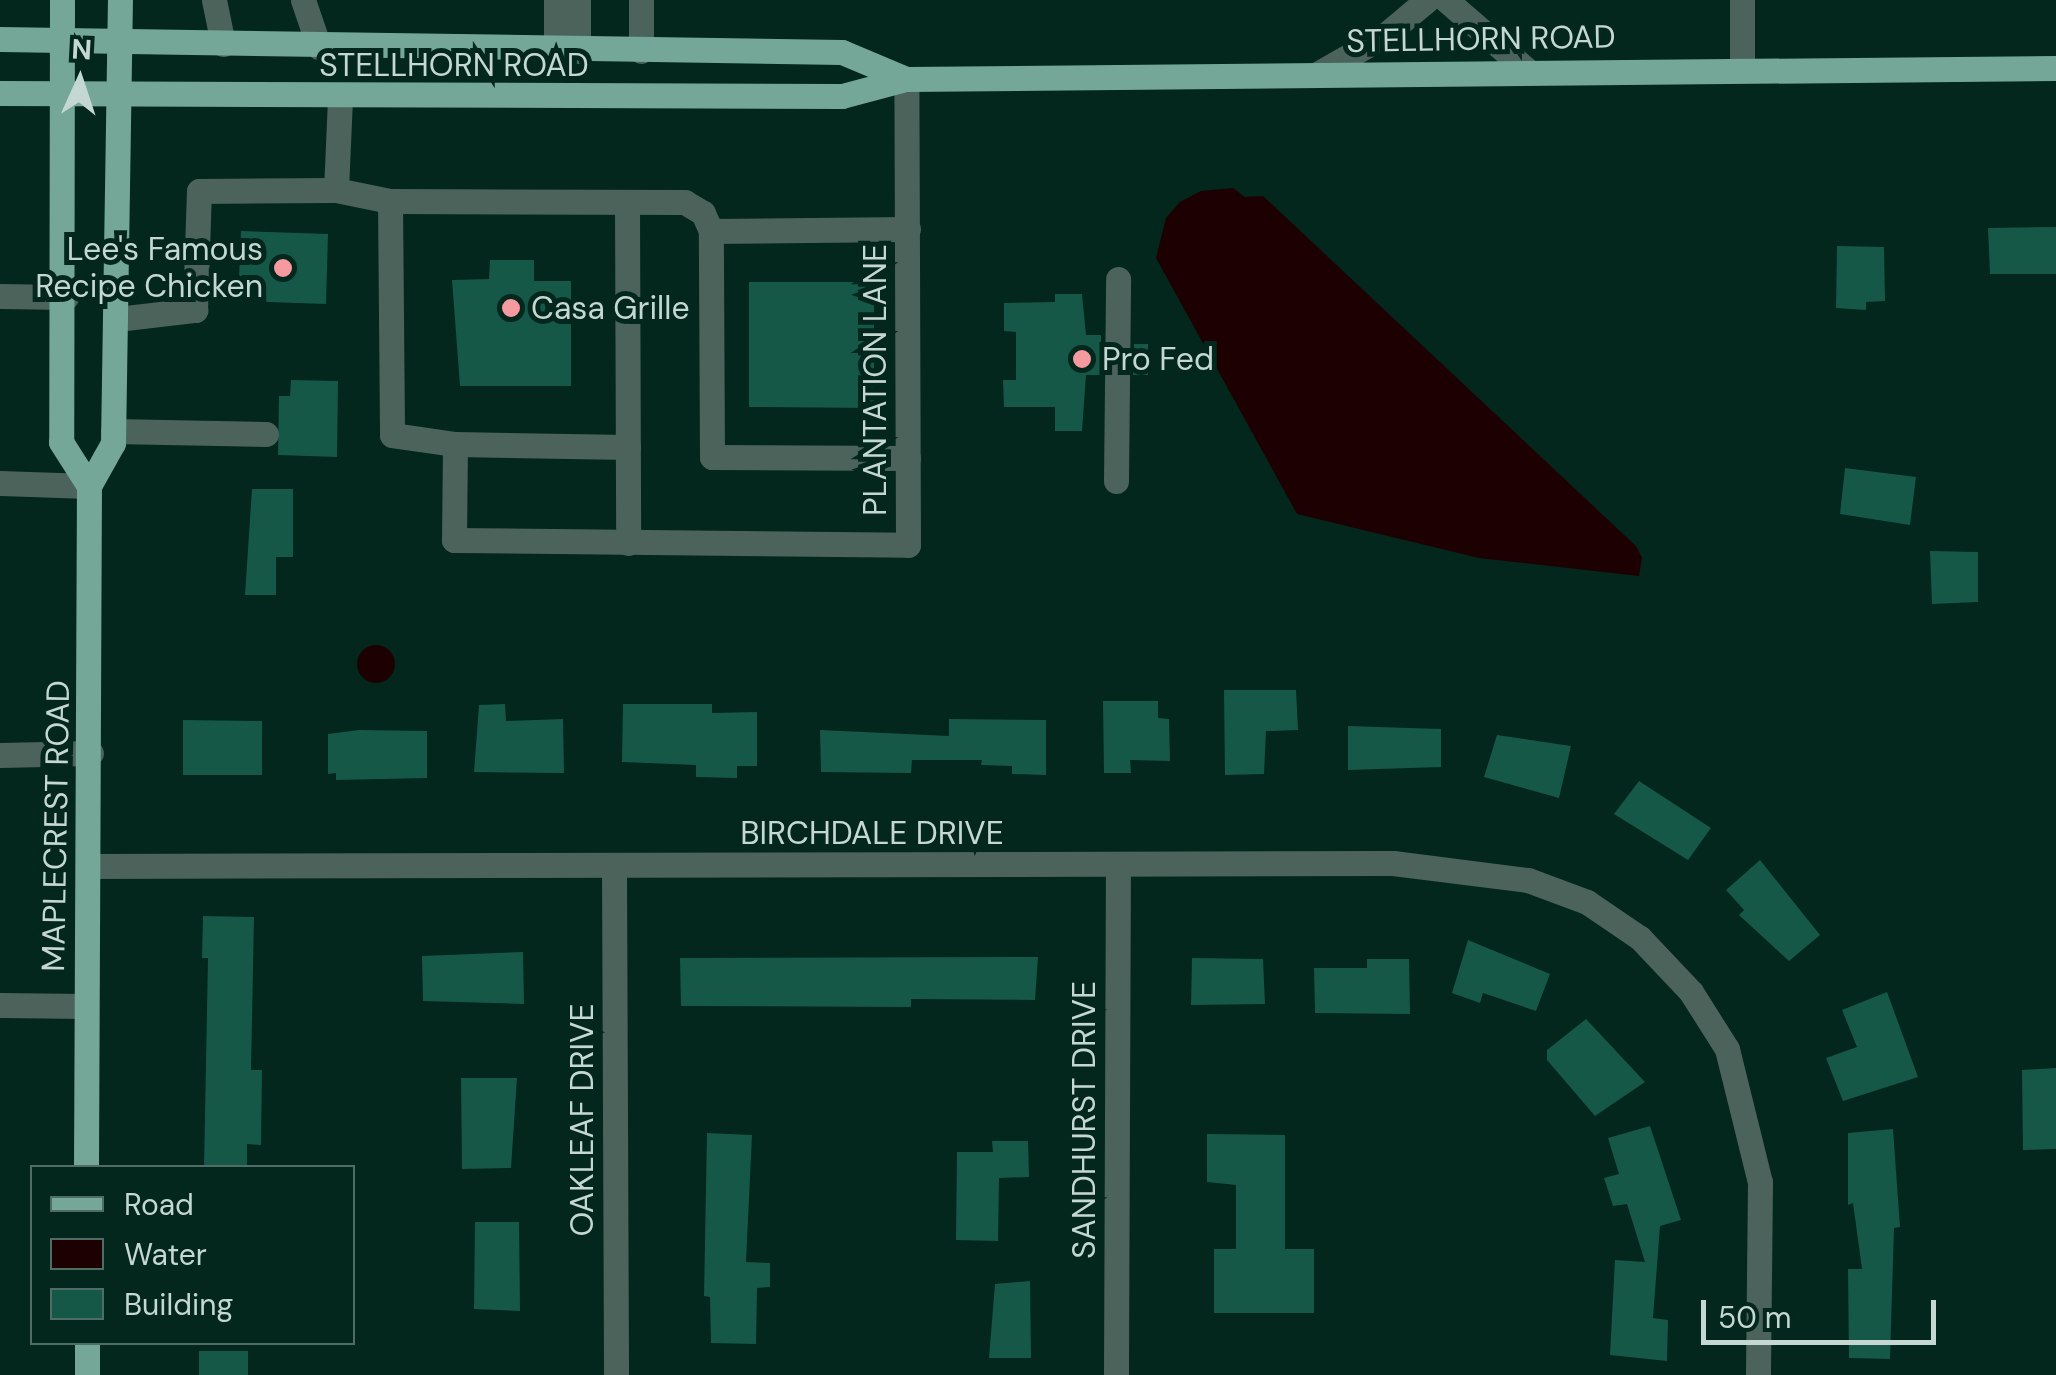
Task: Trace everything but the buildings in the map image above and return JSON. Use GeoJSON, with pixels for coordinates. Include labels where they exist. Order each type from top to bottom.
{"type":"FeatureCollection","features":[{"type":"Feature","properties":{"kind":"main road"},"geometry":{"type":"LineString","coordinates":[[62,0],[66,297],[61,442],[88,486]]}},
{"type":"Feature","properties":{"kind":"main road","name":"MAPLECREST ROAD"},"geometry":{"type":"LineString","coordinates":[[86,1165],[91,753],[88,486],[113,430],[120,0]]}},
{"type":"Feature","properties":{"kind":"main road","name":"STELLHORN ROAD"},"geometry":{"type":"LineString","coordinates":[[0,39],[318,48],[842,52],[906,79]]}},
{"type":"Feature","properties":{"kind":"main road","name":"STELLHORN ROAD"},"geometry":{"type":"LineString","coordinates":[[0,92],[340,97],[842,96],[906,79],[1742,68],[2056,68]]}},
{"type":"Feature","properties":{"kind":"main road"},"geometry":{"type":"LineString","coordinates":[[86,1345],[87,1375]]}},
{"type":"Feature","properties":{"kind":"street"},"geometry":{"type":"LineString","coordinates":[[214,0],[223,44]]}},
{"type":"Feature","properties":{"kind":"street"},"geometry":{"type":"LineString","coordinates":[[303,0],[318,48]]}},
{"type":"Feature","properties":{"kind":"street"},"geometry":{"type":"LineString","coordinates":[[556,0],[567,50]]}},
{"type":"Feature","properties":{"kind":"street"},"geometry":{"type":"LineString","coordinates":[[567,50],[578,0]]}},
{"type":"Feature","properties":{"kind":"street"},"geometry":{"type":"LineString","coordinates":[[641,51],[642,0]]}},
{"type":"Feature","properties":{"kind":"street"},"geometry":{"type":"LineString","coordinates":[[1318,74],[1384,36],[1427,0]]}},
{"type":"Feature","properties":{"kind":"street"},"geometry":{"type":"LineString","coordinates":[[1446,0],[1528,71]]}},
{"type":"Feature","properties":{"kind":"street"},"geometry":{"type":"LineString","coordinates":[[1742,0],[1742,68]]}},
{"type":"Feature","properties":{"kind":"street","name":"PLANTATION LANE"},"geometry":{"type":"LineString","coordinates":[[628,543],[908,545],[906,79]]}},
{"type":"Feature","properties":{"kind":"street"},"geometry":{"type":"LineString","coordinates":[[336,190],[340,97]]}},
{"type":"Feature","properties":{"kind":"street"},"geometry":{"type":"LineString","coordinates":[[117,320],[195,310],[199,191],[336,190],[390,201],[685,202],[703,213],[711,232],[712,457],[908,458]]}},
{"type":"Feature","properties":{"kind":"street"},"geometry":{"type":"LineString","coordinates":[[390,201],[392,435],[455,444],[628,447]]}},
{"type":"Feature","properties":{"kind":"street"},"geometry":{"type":"LineString","coordinates":[[455,444],[454,540],[628,543],[627,202]]}},
{"type":"Feature","properties":{"kind":"street"},"geometry":{"type":"LineString","coordinates":[[711,232],[908,229]]}},
{"type":"Feature","properties":{"kind":"street"},"geometry":{"type":"LineString","coordinates":[[0,272],[0,296],[66,297]]}},
{"type":"Feature","properties":{"kind":"street"},"geometry":{"type":"LineString","coordinates":[[1116,481],[1118,280]]}},
{"type":"Feature","properties":{"kind":"street"},"geometry":{"type":"LineString","coordinates":[[113,430],[266,434]]}},
{"type":"Feature","properties":{"kind":"street"},"geometry":{"type":"LineString","coordinates":[[0,483],[88,486]]}},
{"type":"Feature","properties":{"kind":"street"},"geometry":{"type":"LineString","coordinates":[[0,754],[91,753]]}},
{"type":"Feature","properties":{"kind":"street","name":"SANDHURST DRIVE"},"geometry":{"type":"LineString","coordinates":[[1116,1375],[1118,865]]}},
{"type":"Feature","properties":{"kind":"street","name":"BIRCHDALE DRIVE"},"geometry":{"type":"LineString","coordinates":[[88,866],[1458,867],[1528,880],[1572,896],[1640,938],[1691,992],[1727,1050],[1752,1130],[1761,1202],[1758,1375]]}},
{"type":"Feature","properties":{"kind":"street","name":"OAKLEAF DRIVE"},"geometry":{"type":"LineString","coordinates":[[614,866],[616,1375]]}},
{"type":"Feature","properties":{"kind":"street"},"geometry":{"type":"LineString","coordinates":[[0,1004],[86,1006]]}},
{"type":"Feature","properties":{"kind":"water"},"geometry":{"type":"Polygon","coordinates":[[[1233,188],[1245,197],[1263,196],[1636,546],[1642,558],[1639,576],[1479,558],[1297,514],[1156,258],[1166,218],[1180,202],[1201,191],[1233,188]]]}},
{"type":"Feature","properties":{"kind":"water"},"geometry":{"type":"Polygon","coordinates":[[[376,645],[390,650],[395,664],[390,678],[376,683],[362,678],[357,664],[362,650],[376,645]]]}},
{"type":"Feature","properties":{"kind":"place","name":"Lee's Famous Recipe Chicken"},"geometry":{"type":"Point","coordinates":[283,268]}},
{"type":"Feature","properties":{"kind":"place","name":"Casa Grille"},"geometry":{"type":"Point","coordinates":[511,308]}},
{"type":"Feature","properties":{"kind":"place","name":"Pro Fed"},"geometry":{"type":"Point","coordinates":[1082,359]}}]}
